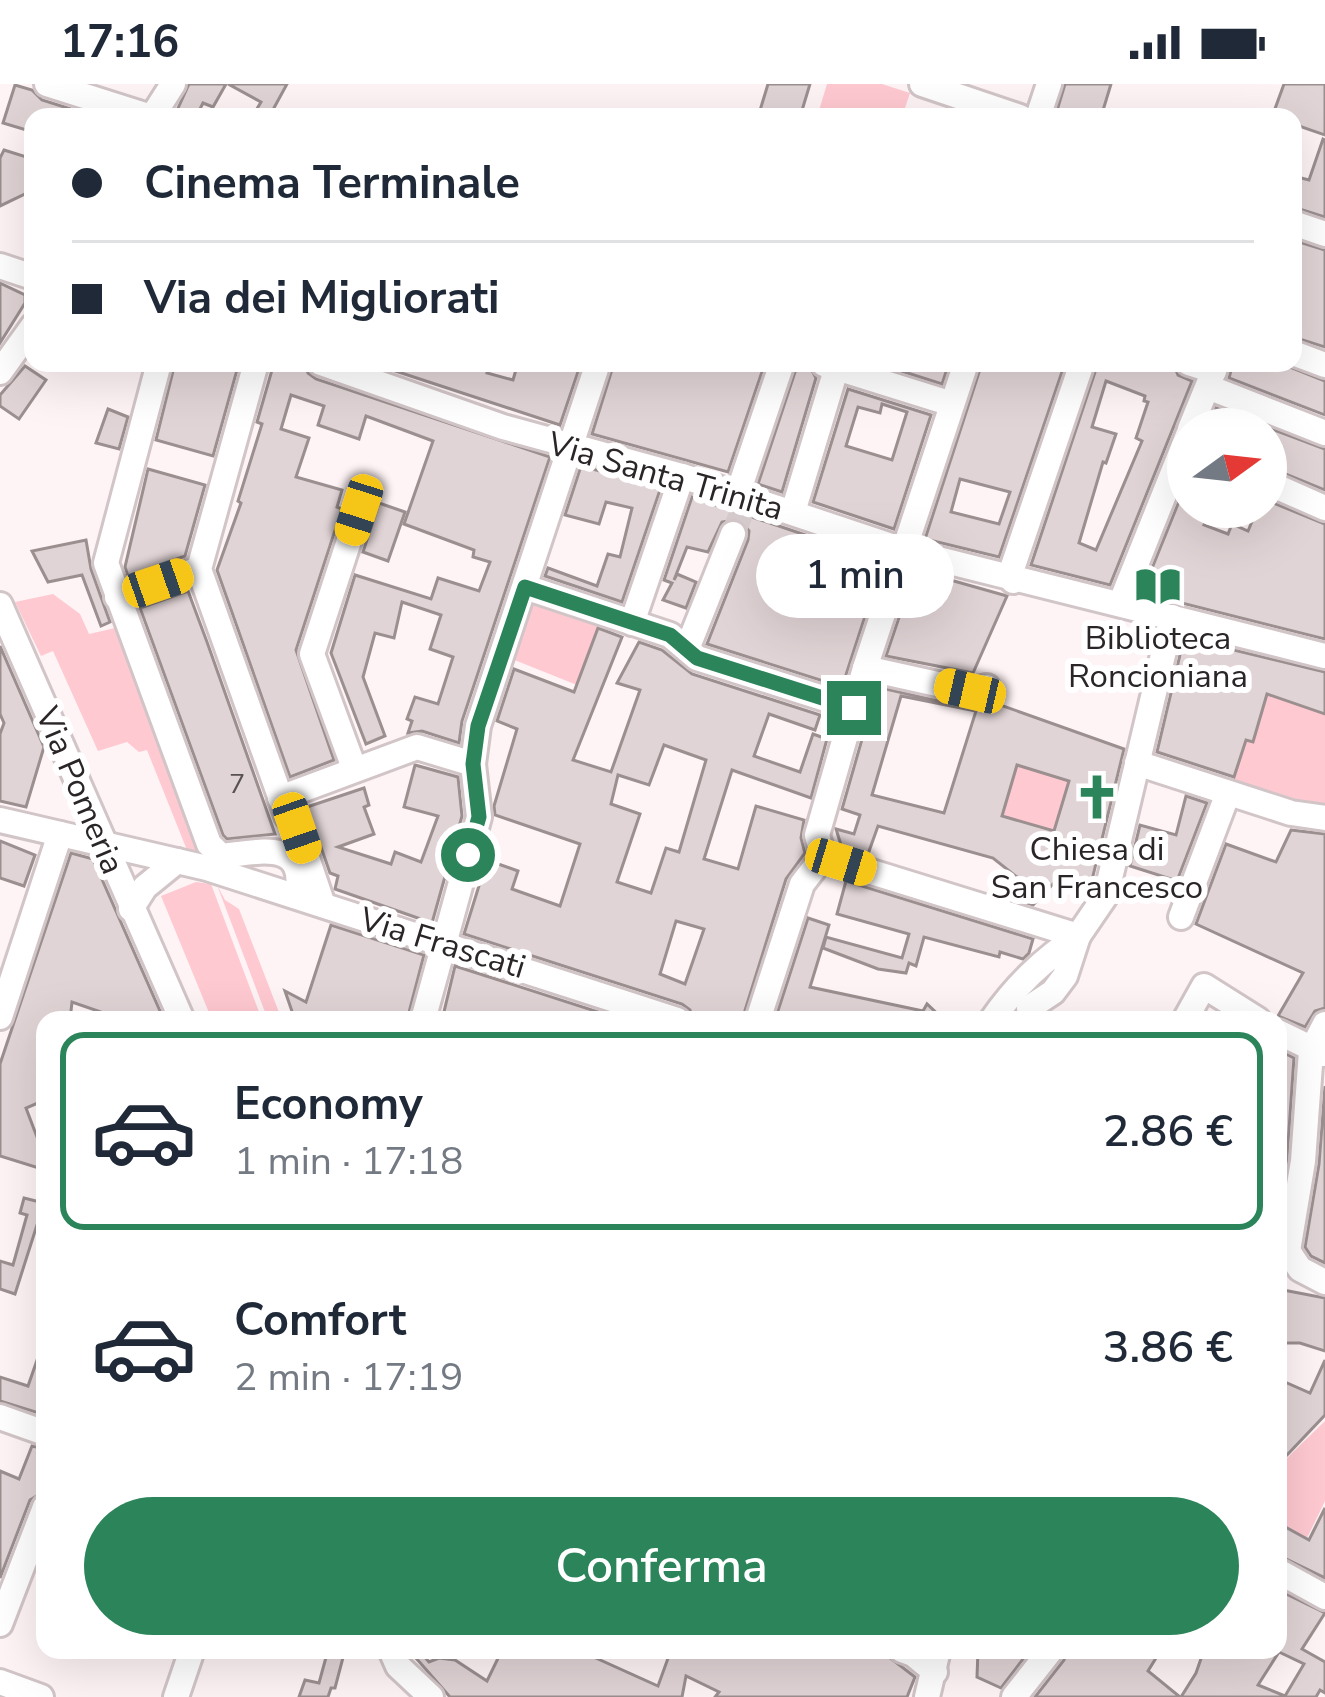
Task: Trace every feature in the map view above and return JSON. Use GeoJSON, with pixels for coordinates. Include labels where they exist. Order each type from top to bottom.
{"type":"FeatureCollection","features":[{"type":"Feature","properties":{"kind":"street"},"geometry":{"type":"LineString","coordinates":[[46,84],[123,108]]}},
{"type":"Feature","properties":{"kind":"street"},"geometry":{"type":"LineString","coordinates":[[922,84],[993,108]]}},
{"type":"Feature","properties":{"kind":"street"},"geometry":{"type":"LineString","coordinates":[[0,371],[24,338]]}},
{"type":"Feature","properties":{"kind":"street"},"geometry":{"type":"LineString","coordinates":[[157,372],[106,563],[208,856]]}},
{"type":"Feature","properties":{"kind":"street"},"geometry":{"type":"LineString","coordinates":[[254,372],[199,569],[323,905]]}},
{"type":"Feature","properties":{"kind":"street","name":"Via Santa Trinita"},"geometry":{"type":"LineString","coordinates":[[348,372],[906,551],[1325,656]]}},
{"type":"Feature","properties":{"kind":"street"},"geometry":{"type":"LineString","coordinates":[[425,1011],[479,817],[473,764],[478,726],[595,372]]}},
{"type":"Feature","properties":{"kind":"street"},"geometry":{"type":"LineString","coordinates":[[743,498],[779,372]]}},
{"type":"Feature","properties":{"kind":"street"},"geometry":{"type":"LineString","coordinates":[[793,512],[830,372]]}},
{"type":"Feature","properties":{"kind":"street"},"geometry":{"type":"LineString","coordinates":[[854,372],[952,404]]}},
{"type":"Feature","properties":{"kind":"street"},"geometry":{"type":"LineString","coordinates":[[823,857],[817,835],[865,668],[962,372]]}},
{"type":"Feature","properties":{"kind":"street"},"geometry":{"type":"LineString","coordinates":[[1013,581],[1017,551],[1079,372]]}},
{"type":"Feature","properties":{"kind":"street"},"geometry":{"type":"LineString","coordinates":[[1200,408],[1213,374],[1325,433]]}},
{"type":"Feature","properties":{"kind":"street"},"geometry":{"type":"LineString","coordinates":[[632,623],[682,476]]}},
{"type":"Feature","properties":{"kind":"street"},"geometry":{"type":"LineString","coordinates":[[1121,602],[1167,489]]}},
{"type":"Feature","properties":{"kind":"street"},"geometry":{"type":"LineString","coordinates":[[1287,491],[1324,506]]}},
{"type":"Feature","properties":{"kind":"street"},"geometry":{"type":"LineString","coordinates":[[354,768],[312,654],[359,510]]}},
{"type":"Feature","properties":{"kind":"street"},"geometry":{"type":"LineString","coordinates":[[687,649],[734,534]]}},
{"type":"Feature","properties":{"kind":"street"},"geometry":{"type":"LineString","coordinates":[[117,596],[199,569]]}},
{"type":"Feature","properties":{"kind":"street"},"geometry":{"type":"LineString","coordinates":[[525,587],[670,635],[697,658],[854,708]]}},
{"type":"Feature","properties":{"kind":"street","name":"Via Pomeria"},"geometry":{"type":"LineString","coordinates":[[0,605],[178,1011]]}},
{"type":"Feature","properties":{"kind":"street"},"geometry":{"type":"LineString","coordinates":[[1029,1011],[1065,976],[1078,936],[1106,895],[1172,617]]}},
{"type":"Feature","properties":{"kind":"street"},"geometry":{"type":"LineString","coordinates":[[865,668],[970,691],[987,687]]}},
{"type":"Feature","properties":{"kind":"street"},"geometry":{"type":"LineString","coordinates":[[274,850],[284,807],[354,768],[417,747],[473,764]]}},
{"type":"Feature","properties":{"kind":"street"},"geometry":{"type":"LineString","coordinates":[[1137,758],[1184,779],[1323,819]]}},
{"type":"Feature","properties":{"kind":"street"},"geometry":{"type":"LineString","coordinates":[[1181,917],[1227,792]]}},
{"type":"Feature","properties":{"kind":"street"},"geometry":{"type":"LineString","coordinates":[[0,820],[177,861],[274,850],[291,859],[301,877],[297,896]]}},
{"type":"Feature","properties":{"kind":"street"},"geometry":{"type":"LineString","coordinates":[[0,1017],[60,834]]}},
{"type":"Feature","properties":{"kind":"street","name":"Via Frascati"},"geometry":{"type":"LineString","coordinates":[[208,856],[297,896],[650,1011]]}},
{"type":"Feature","properties":{"kind":"street"},"geometry":{"type":"LineString","coordinates":[[823,857],[1078,936]]}},
{"type":"Feature","properties":{"kind":"street"},"geometry":{"type":"LineString","coordinates":[[761,1011],[802,884],[823,857]]}},
{"type":"Feature","properties":{"kind":"street","name":"Via Pomeria"},"geometry":{"type":"LineString","coordinates":[[130,909],[145,886],[177,861]]}},
{"type":"Feature","properties":{"kind":"street"},"geometry":{"type":"LineString","coordinates":[[999,1011],[1025,979],[1078,936]]}},
{"type":"Feature","properties":{"kind":"street"},"geometry":{"type":"LineString","coordinates":[[1025,979],[1025,1011]]}},
{"type":"Feature","properties":{"kind":"street"},"geometry":{"type":"LineString","coordinates":[[1190,1011],[1204,986],[1244,1011]]}},
{"type":"Feature","properties":{"kind":"street"},"geometry":{"type":"LineString","coordinates":[[1287,1235],[1325,1024]]}},
{"type":"Feature","properties":{"kind":"street"},"geometry":{"type":"LineString","coordinates":[[1287,1037],[1318,1053]]}},
{"type":"Feature","properties":{"kind":"street"},"geometry":{"type":"LineString","coordinates":[[1287,1258],[1325,1282]]}},
{"type":"Feature","properties":{"kind":"street"},"geometry":{"type":"LineString","coordinates":[[0,1417],[36,1430]]}},
{"type":"Feature","properties":{"kind":"street"},"geometry":{"type":"LineString","coordinates":[[0,1624],[36,1530]]}},
{"type":"Feature","properties":{"kind":"street"},"geometry":{"type":"LineString","coordinates":[[1287,1576],[1325,1597]]}},
{"type":"Feature","properties":{"kind":"street"},"geometry":{"type":"LineString","coordinates":[[176,1697],[189,1659]]}},
{"type":"Feature","properties":{"kind":"street"},"geometry":{"type":"LineString","coordinates":[[395,1659],[431,1697]]}},
{"type":"Feature","properties":{"kind":"street"},"geometry":{"type":"LineString","coordinates":[[1014,1697],[1044,1659]]}},
{"type":"Feature","properties":{"kind":"street"},"geometry":{"type":"LineString","coordinates":[[0,1682],[41,1697]]}},
{"type":"Feature","properties":{"kind":"shaded area"},"geometry":{"type":"Polygon","coordinates":[[[827,84],[882,84],[910,93],[905,108],[820,108],[827,84]]]}},
{"type":"Feature","properties":{"kind":"shaded area"},"geometry":{"type":"Polygon","coordinates":[[[53,594],[80,614],[89,634],[115,628],[199,853],[187,850],[147,750],[139,752],[127,742],[98,751],[53,651],[41,656],[15,602],[53,594]]]}},
{"type":"Feature","properties":{"kind":"shaded area"},"geometry":{"type":"Polygon","coordinates":[[[536,594],[602,617],[577,685],[512,659],[536,594]]]}},
{"type":"Feature","properties":{"kind":"shaded area"},"geometry":{"type":"Polygon","coordinates":[[[1267,694],[1325,714],[1325,811],[1231,786],[1246,740],[1253,741],[1267,694]]]}},
{"type":"Feature","properties":{"kind":"shaded area"},"geometry":{"type":"Polygon","coordinates":[[[1017,765],[1069,781],[1054,831],[1002,816],[1017,765]]]}},
{"type":"Feature","properties":{"kind":"shaded area"},"geometry":{"type":"Polygon","coordinates":[[[196,882],[211,884],[259,1011],[208,1011],[161,896],[196,882]]]}},
{"type":"Feature","properties":{"kind":"shaded area"},"geometry":{"type":"Polygon","coordinates":[[[217,885],[225,900],[239,909],[279,1011],[265,1011],[217,885]]]}},
{"type":"Feature","properties":{"kind":"shaded area"},"geometry":{"type":"Polygon","coordinates":[[[1325,1421],[1325,1501],[1307,1538],[1287,1527],[1287,1458],[1325,1421]]]}},
{"type":"Feature","properties":{"kind":"building"},"geometry":{"type":"Polygon","coordinates":[[[189,84],[226,84],[213,107],[203,103],[200,108],[178,108],[189,84]]]}},
{"type":"Feature","properties":{"kind":"building"},"geometry":{"type":"Polygon","coordinates":[[[228,84],[287,84],[274,108],[257,108],[261,102],[228,84]]]}},
{"type":"Feature","properties":{"kind":"building"},"geometry":{"type":"Polygon","coordinates":[[[768,84],[810,84],[803,108],[761,108],[768,84]]]}},
{"type":"Feature","properties":{"kind":"building"},"geometry":{"type":"Polygon","coordinates":[[[1065,84],[1111,84],[1104,108],[1058,108],[1065,84]]]}},
{"type":"Feature","properties":{"kind":"building"},"geometry":{"type":"Polygon","coordinates":[[[1284,84],[1325,84],[1325,135],[1302,127],[1302,108],[1275,108],[1284,84]]]}},
{"type":"Feature","properties":{"kind":"building"},"geometry":{"type":"Polygon","coordinates":[[[15,85],[67,108],[24,108],[24,129],[3,123],[15,85]]]}},
{"type":"Feature","properties":{"kind":"building"},"geometry":{"type":"Polygon","coordinates":[[[1323,139],[1325,217],[1302,210],[1302,178],[1309,180],[1323,139]]]}},
{"type":"Feature","properties":{"kind":"building"},"geometry":{"type":"Polygon","coordinates":[[[4,150],[24,156],[24,194],[0,206],[4,150]]]}},
{"type":"Feature","properties":{"kind":"building"},"geometry":{"type":"Polygon","coordinates":[[[1302,243],[1325,250],[1325,347],[1302,340],[1302,243]]]}},
{"type":"Feature","properties":{"kind":"building"},"geometry":{"type":"Polygon","coordinates":[[[0,283],[24,295],[24,305],[0,343],[0,283]]]}},
{"type":"Feature","properties":{"kind":"building"},"geometry":{"type":"Polygon","coordinates":[[[24,367],[24,372],[46,380],[19,419],[0,406],[0,395],[24,367]]]}},
{"type":"Feature","properties":{"kind":"building"},"geometry":{"type":"Polygon","coordinates":[[[173,372],[236,372],[213,456],[156,440],[173,372]]]}},
{"type":"Feature","properties":{"kind":"building"},"geometry":{"type":"Polygon","coordinates":[[[271,372],[308,372],[316,379],[550,457],[462,721],[459,743],[422,731],[408,733],[412,721],[407,719],[415,697],[438,704],[453,657],[430,649],[441,615],[402,602],[394,638],[375,633],[363,677],[385,736],[366,744],[331,653],[355,575],[431,599],[438,578],[479,591],[490,562],[473,557],[474,550],[404,524],[433,441],[366,416],[359,439],[318,425],[324,406],[291,395],[281,429],[309,438],[296,477],[342,490],[337,507],[342,509],[296,650],[334,760],[290,777],[217,570],[241,503],[262,424],[257,422],[271,372]]]}},
{"type":"Feature","properties":{"kind":"building"},"geometry":{"type":"Polygon","coordinates":[[[398,372],[487,372],[513,380],[515,372],[578,372],[560,425],[398,372]]]}},
{"type":"Feature","properties":{"kind":"building"},"geometry":{"type":"Polygon","coordinates":[[[611,372],[762,372],[728,472],[592,434],[611,372]]]}},
{"type":"Feature","properties":{"kind":"building"},"geometry":{"type":"Polygon","coordinates":[[[795,372],[813,372],[816,378],[782,492],[758,484],[795,372]]]}},
{"type":"Feature","properties":{"kind":"building"},"geometry":{"type":"Polygon","coordinates":[[[904,372],[946,372],[942,384],[904,372]]]}},
{"type":"Feature","properties":{"kind":"building"},"geometry":{"type":"Polygon","coordinates":[[[979,372],[1062,372],[999,557],[925,539],[979,372]],[[960,479],[951,512],[999,524],[1010,492],[960,479]]]}},
{"type":"Feature","properties":{"kind":"building"},"geometry":{"type":"Polygon","coordinates":[[[1095,372],[1177,372],[1192,381],[1181,408],[1167,408],[1167,443],[1110,585],[1031,565],[1095,372]],[[1106,381],[1092,427],[1116,434],[1079,543],[1096,550],[1142,441],[1136,438],[1148,402],[1145,396],[1106,381]]]}},
{"type":"Feature","properties":{"kind":"building"},"geometry":{"type":"Polygon","coordinates":[[[1231,372],[1302,372],[1325,381],[1325,415],[1229,378],[1231,372]]]}},
{"type":"Feature","properties":{"kind":"building"},"geometry":{"type":"Polygon","coordinates":[[[848,389],[931,415],[894,529],[813,502],[848,389]],[[882,404],[880,413],[858,407],[846,446],[892,460],[907,412],[882,404]]]}},
{"type":"Feature","properties":{"kind":"building"},"geometry":{"type":"Polygon","coordinates":[[[108,409],[128,417],[119,449],[96,443],[108,409]]]}},
{"type":"Feature","properties":{"kind":"building"},"geometry":{"type":"Polygon","coordinates":[[[1287,435],[1325,449],[1325,490],[1287,475],[1287,435]]]}},
{"type":"Feature","properties":{"kind":"building"},"geometry":{"type":"Polygon","coordinates":[[[581,466],[661,487],[622,602],[545,576],[548,568],[597,586],[608,554],[620,557],[632,508],[606,502],[599,524],[565,515],[581,466]]]}},
{"type":"Feature","properties":{"kind":"building"},"geometry":{"type":"Polygon","coordinates":[[[148,469],[205,485],[185,556],[128,576],[125,567],[148,469]]]}},
{"type":"Feature","properties":{"kind":"building"},"geometry":{"type":"Polygon","coordinates":[[[692,497],[883,561],[842,687],[707,644],[748,540],[749,531],[740,519],[722,522],[708,552],[687,547],[674,580],[677,574],[696,582],[686,608],[663,600],[672,583],[664,580],[692,497]],[[819,566],[807,598],[850,614],[863,581],[819,566]]]}},
{"type":"Feature","properties":{"kind":"building"},"geometry":{"type":"Polygon","coordinates":[[[379,503],[405,512],[388,561],[363,552],[379,503]]]}},
{"type":"Feature","properties":{"kind":"building"},"geometry":{"type":"Polygon","coordinates":[[[1287,509],[1325,524],[1325,639],[1142,593],[1168,528],[1212,528],[1228,534],[1230,528],[1287,528],[1287,509]]]}},
{"type":"Feature","properties":{"kind":"building"},"geometry":{"type":"Polygon","coordinates":[[[86,540],[110,622],[101,626],[82,575],[48,582],[32,551],[86,540]]]}},
{"type":"Feature","properties":{"kind":"building"},"geometry":{"type":"Polygon","coordinates":[[[915,570],[1007,596],[973,673],[886,656],[915,570]]]}},
{"type":"Feature","properties":{"kind":"building"},"geometry":{"type":"Polygon","coordinates":[[[188,591],[275,834],[227,839],[223,835],[140,608],[188,591]]]}},
{"type":"Feature","properties":{"kind":"building"},"geometry":{"type":"Polygon","coordinates":[[[598,628],[622,637],[573,760],[611,772],[640,690],[617,683],[639,642],[662,650],[692,674],[820,715],[815,730],[769,714],[754,756],[800,772],[813,734],[827,739],[811,798],[732,770],[704,859],[738,869],[756,806],[804,820],[805,853],[786,879],[745,1011],[690,1011],[682,1004],[464,934],[487,860],[518,871],[512,889],[560,906],[580,844],[495,815],[517,729],[497,721],[514,669],[574,692],[598,628]],[[664,745],[649,785],[618,775],[611,804],[640,814],[617,882],[651,893],[666,848],[679,852],[706,760],[664,745]],[[676,921],[660,974],[685,984],[704,929],[676,921]]]}},
{"type":"Feature","properties":{"kind":"building"},"geometry":{"type":"Polygon","coordinates":[[[1184,638],[1325,672],[1325,714],[1267,694],[1253,742],[1246,740],[1234,777],[1157,752],[1184,638]]]}},
{"type":"Feature","properties":{"kind":"building"},"geometry":{"type":"Polygon","coordinates":[[[0,646],[44,747],[26,807],[0,801],[4,723],[0,646]]]}},
{"type":"Feature","properties":{"kind":"building"},"geometry":{"type":"Polygon","coordinates":[[[877,687],[965,707],[992,702],[1124,749],[1090,888],[1081,886],[1080,891],[1054,883],[1033,905],[1007,897],[1017,877],[993,858],[878,826],[868,854],[841,845],[836,829],[854,834],[860,815],[842,809],[877,687]],[[901,696],[872,795],[944,813],[976,711],[901,696]],[[1017,765],[1002,816],[1054,831],[1069,781],[1017,765]]]}},
{"type":"Feature","properties":{"kind":"building"},"geometry":{"type":"Polygon","coordinates":[[[415,765],[458,777],[462,816],[432,923],[335,889],[338,876],[330,873],[307,807],[364,788],[369,805],[364,807],[374,834],[338,847],[391,864],[395,852],[421,862],[438,816],[404,807],[415,765]]]}},
{"type":"Feature","properties":{"kind":"building"},"geometry":{"type":"Polygon","coordinates":[[[1186,796],[1207,803],[1177,881],[1130,866],[1140,825],[1176,835],[1186,796]]]}},
{"type":"Feature","properties":{"kind":"building"},"geometry":{"type":"Polygon","coordinates":[[[1291,830],[1325,834],[1325,1008],[1315,1011],[1305,1027],[1287,1020],[1287,1011],[1281,1011],[1303,973],[1196,924],[1226,844],[1276,862],[1291,830]]]}},
{"type":"Feature","properties":{"kind":"building"},"geometry":{"type":"Polygon","coordinates":[[[0,841],[35,855],[24,886],[0,878],[0,841]]]}},
{"type":"Feature","properties":{"kind":"building"},"geometry":{"type":"Polygon","coordinates":[[[71,853],[93,859],[160,1011],[98,1011],[72,1002],[71,1011],[36,1011],[36,1104],[26,1108],[36,1134],[36,1167],[0,1156],[0,1064],[71,853]]]}},
{"type":"Feature","properties":{"kind":"building"},"geometry":{"type":"Polygon","coordinates":[[[846,881],[1033,939],[1029,953],[1023,959],[1000,952],[999,957],[924,937],[916,966],[909,963],[906,973],[878,969],[823,948],[826,937],[902,958],[909,934],[837,914],[846,881]]]}},
{"type":"Feature","properties":{"kind":"building"},"geometry":{"type":"Polygon","coordinates":[[[808,918],[829,925],[810,987],[923,1011],[778,1011],[808,918]]]}},
{"type":"Feature","properties":{"kind":"building"},"geometry":{"type":"Polygon","coordinates":[[[331,925],[424,955],[409,1011],[292,1011],[285,991],[306,1002],[331,925]]]}},
{"type":"Feature","properties":{"kind":"building"},"geometry":{"type":"Polygon","coordinates":[[[455,966],[595,1011],[444,1011],[455,966]]]}},
{"type":"Feature","properties":{"kind":"building"},"geometry":{"type":"Polygon","coordinates":[[[1287,1054],[1294,1058],[1287,1159],[1287,1054]]]}},
{"type":"Feature","properties":{"kind":"building"},"geometry":{"type":"Polygon","coordinates":[[[1325,1086],[1325,1263],[1305,1247],[1319,1164],[1325,1086]]]}},
{"type":"Feature","properties":{"kind":"building"},"geometry":{"type":"Polygon","coordinates":[[[24,1198],[36,1201],[36,1228],[15,1294],[0,1289],[0,1261],[13,1265],[27,1215],[20,1213],[24,1198]]]}},
{"type":"Feature","properties":{"kind":"building"},"geometry":{"type":"Polygon","coordinates":[[[1287,1291],[1325,1298],[1325,1351],[1287,1343],[1287,1291]]]}},
{"type":"Feature","properties":{"kind":"building"},"geometry":{"type":"Polygon","coordinates":[[[1325,1360],[1325,1415],[1287,1455],[1287,1383],[1310,1393],[1325,1360]]]}},
{"type":"Feature","properties":{"kind":"building"},"geometry":{"type":"Polygon","coordinates":[[[36,1363],[36,1412],[0,1401],[0,1377],[28,1386],[36,1363]]]}},
{"type":"Feature","properties":{"kind":"building"},"geometry":{"type":"Polygon","coordinates":[[[32,1446],[36,1447],[36,1496],[30,1500],[0,1578],[0,1471],[19,1479],[32,1446]]]}},
{"type":"Feature","properties":{"kind":"building"},"geometry":{"type":"Polygon","coordinates":[[[1325,1508],[1325,1578],[1287,1559],[1287,1528],[1309,1540],[1325,1508]]]}},
{"type":"Feature","properties":{"kind":"building"},"geometry":{"type":"Polygon","coordinates":[[[1287,1594],[1325,1613],[1302,1649],[1325,1662],[1325,1693],[1320,1690],[1316,1697],[1181,1697],[1201,1659],[1275,1659],[1258,1685],[1285,1696],[1304,1664],[1287,1656],[1287,1594]]]}},
{"type":"Feature","properties":{"kind":"building"},"geometry":{"type":"Polygon","coordinates":[[[326,1659],[343,1659],[328,1697],[299,1697],[305,1680],[319,1683],[326,1659]]]}},
{"type":"Feature","properties":{"kind":"building"},"geometry":{"type":"Polygon","coordinates":[[[417,1659],[455,1660],[487,1681],[498,1659],[598,1659],[658,1686],[668,1659],[892,1659],[915,1677],[907,1697],[715,1697],[719,1692],[686,1676],[682,1697],[450,1697],[417,1659]]]}},
{"type":"Feature","properties":{"kind":"building"},"geometry":{"type":"Polygon","coordinates":[[[978,1659],[1023,1659],[1001,1688],[977,1677],[978,1659]]]}},
{"type":"Feature","properties":{"kind":"building"},"geometry":{"type":"Polygon","coordinates":[[[1155,1659],[1148,1671],[1180,1697],[1035,1697],[1064,1660],[1155,1659]]]}},
{"type":"Feature","properties":{"kind":"tunnel"},"geometry":{"type":"LineString","coordinates":[[733,534],[745,504]]}},
{"type":"Feature","properties":{"kind":"place","name":"Biblioteca Roncioniana"},"geometry":{"type":"Point","coordinates":[1158,586]}},
{"type":"Feature","properties":{"kind":"place","name":"Chiesa di San Francesco"},"geometry":{"type":"Point","coordinates":[1097,797]}},
{"type":"Feature","properties":{"kind":"route"},"geometry":{"type":"LineString","coordinates":[[468,855],[479,817],[473,764],[478,726],[525,587],[670,635],[697,658],[854,708]]}}]}
